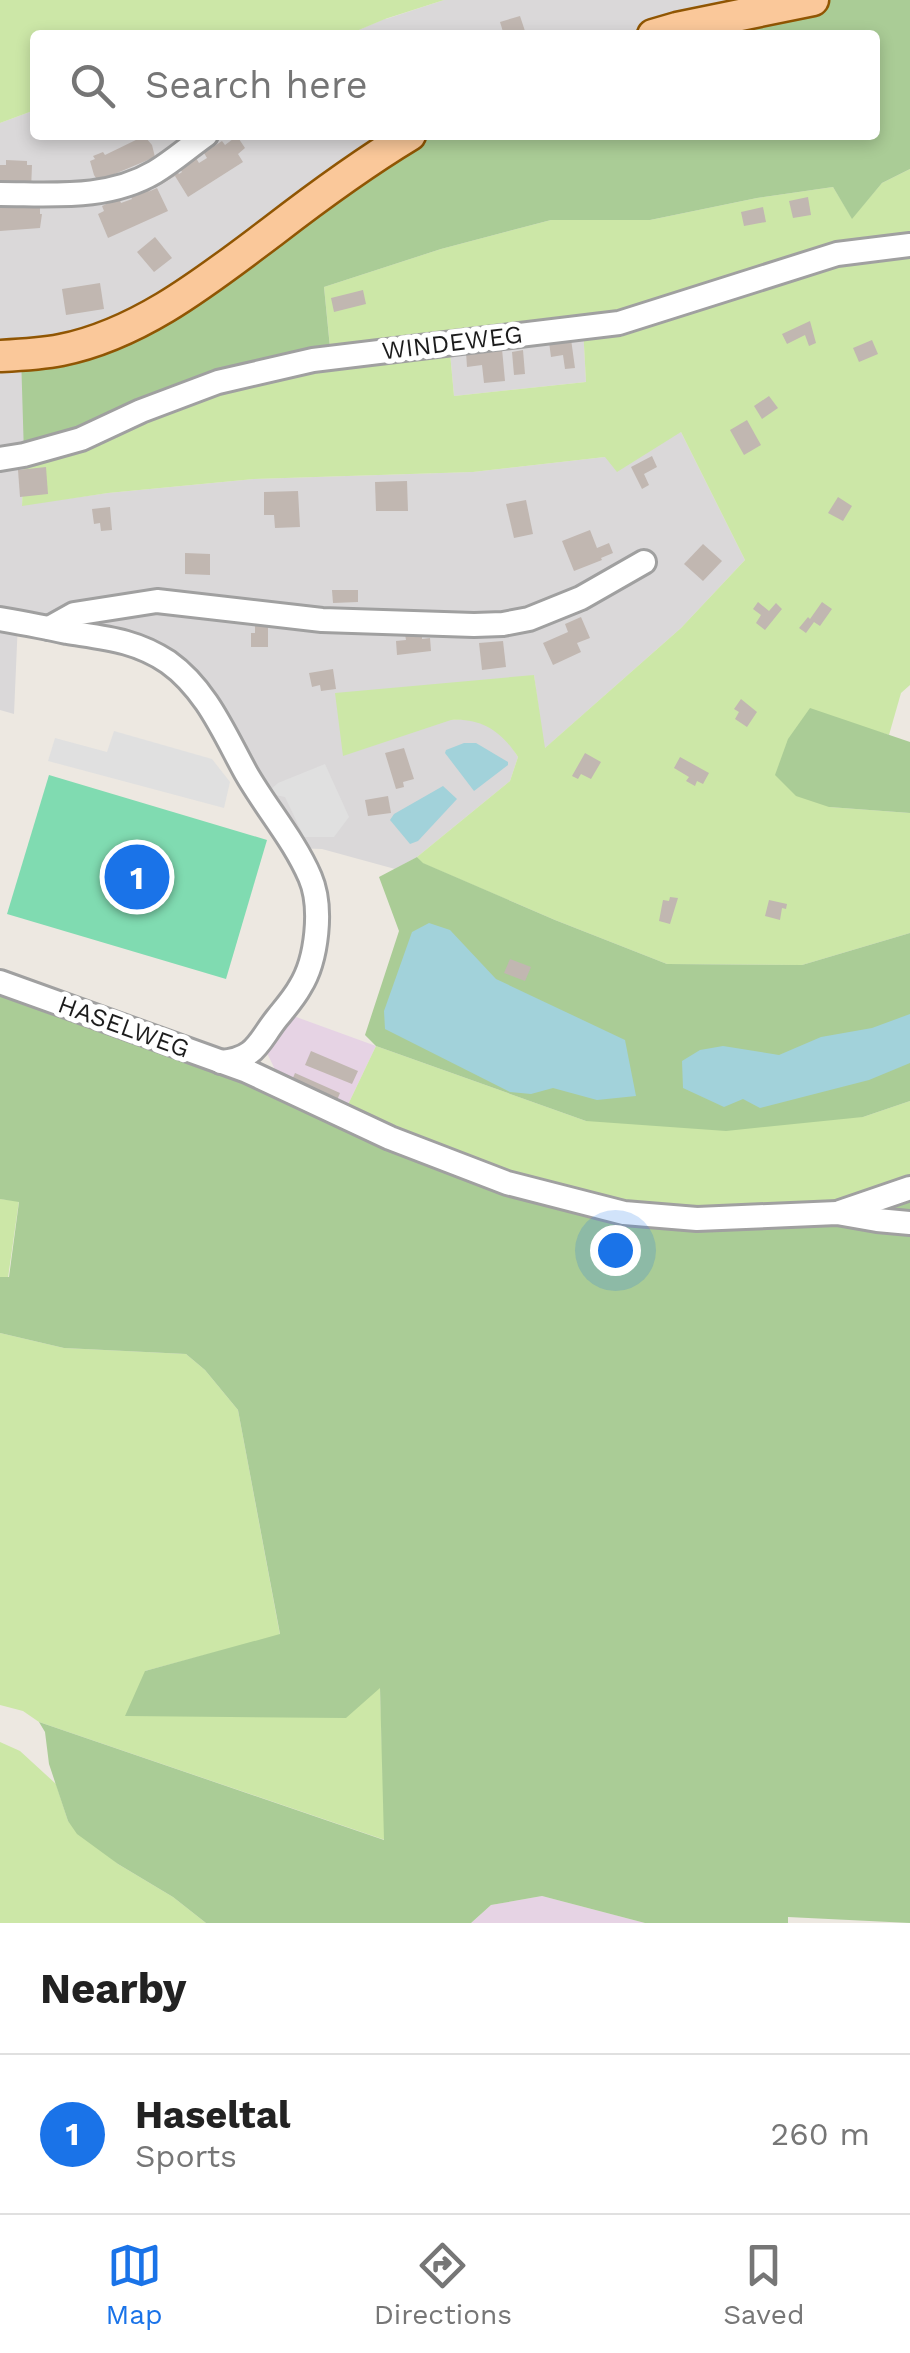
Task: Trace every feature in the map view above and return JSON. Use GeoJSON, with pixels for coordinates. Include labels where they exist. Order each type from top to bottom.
{"type":"FeatureCollection","features":[{"type":"Feature","properties":{"kind":"main road"},"geometry":{"type":"LineString","coordinates":[[672,30],[813,0]]}},
{"type":"Feature","properties":{"kind":"main road"},"geometry":{"type":"LineString","coordinates":[[0,356],[62,350],[140,321],[187,294],[402,140]]}},
{"type":"Feature","properties":{"kind":"street"},"geometry":{"type":"LineString","coordinates":[[0,194],[90,194],[113,190],[152,173],[199,140]]}},
{"type":"Feature","properties":{"kind":"street","name":"WINDEWEG"},"geometry":{"type":"LineString","coordinates":[[0,460],[81,439],[218,382],[313,360],[619,323],[837,254],[910,245]]}},
{"type":"Feature","properties":{"kind":"street"},"geometry":{"type":"LineString","coordinates":[[50,628],[74,614],[157,601],[322,620],[502,624],[529,619],[581,598],[644,562]]}},
{"type":"Feature","properties":{"kind":"street"},"geometry":{"type":"LineString","coordinates":[[0,619],[121,640],[158,656],[189,679],[202,694],[312,880],[317,919],[313,955],[300,987],[267,1030],[260,1046],[239,1060],[221,1062]]}},
{"type":"Feature","properties":{"kind":"street","name":"HASELWEG"},"geometry":{"type":"LineString","coordinates":[[0,982],[247,1071],[390,1138],[490,1176],[624,1213],[697,1219],[836,1213]]}},
{"type":"Feature","properties":{"kind":"street"},"geometry":{"type":"LineString","coordinates":[[260,1046],[264,1068],[273,1082]]}},
{"type":"Feature","properties":{"kind":"street"},"geometry":{"type":"LineString","coordinates":[[836,1213],[910,1188]]}},
{"type":"Feature","properties":{"kind":"street"},"geometry":{"type":"LineString","coordinates":[[836,1213],[910,1223]]}},
{"type":"Feature","properties":{"kind":"shaded area"},"geometry":{"type":"Polygon","coordinates":[[[367,0],[386,19],[444,0],[813,0],[676,30],[359,30],[384,19],[367,0]]]}},
{"type":"Feature","properties":{"kind":"shaded area"},"geometry":{"type":"Polygon","coordinates":[[[30,112],[30,140],[404,140],[24,455],[22,505],[254,479],[473,472],[605,457],[681,432],[745,560],[681,628],[544,749],[534,675],[451,720],[480,722],[510,744],[518,757],[510,781],[417,857],[395,869],[322,849],[294,848],[168,662],[18,621],[14,714],[0,710],[0,123],[30,112]]]}},
{"type":"Feature","properties":{"kind":"shaded area"},"geometry":{"type":"Polygon","coordinates":[[[583,326],[586,382],[454,396],[449,342],[583,326]]]}},
{"type":"Feature","properties":{"kind":"shaded area"},"geometry":{"type":"Polygon","coordinates":[[[114,731],[212,759],[230,782],[224,808],[48,761],[55,738],[107,752],[114,731]]]}},
{"type":"Feature","properties":{"kind":"shaded area"},"geometry":{"type":"Polygon","coordinates":[[[325,764],[349,817],[334,837],[304,837],[285,797],[275,795],[271,789],[325,764]]]}},
{"type":"Feature","properties":{"kind":"shaded area"},"geometry":{"type":"Polygon","coordinates":[[[288,1014],[376,1046],[344,1113],[282,1084],[266,1051],[288,1014]]]}},
{"type":"Feature","properties":{"kind":"shaded area"},"geometry":{"type":"Polygon","coordinates":[[[542,1896],[645,1923],[471,1923],[491,1905],[542,1896]]]}},
{"type":"Feature","properties":{"kind":"green space"},"geometry":{"type":"Polygon","coordinates":[[[0,0],[444,0],[359,30],[30,30],[30,112],[0,123],[0,0]]]}},
{"type":"Feature","properties":{"kind":"green space"},"geometry":{"type":"Polygon","coordinates":[[[813,0],[910,0],[910,169],[882,183],[852,219],[833,187],[650,220],[551,220],[441,249],[324,287],[331,358],[24,455],[21,355],[102,337],[402,140],[880,140],[880,30],[676,30],[813,0]]]}},
{"type":"Feature","properties":{"kind":"green space"},"geometry":{"type":"Polygon","coordinates":[[[910,169],[910,685],[901,693],[889,735],[858,726],[829,807],[910,813],[910,933],[802,965],[667,964],[555,920],[422,863],[417,857],[510,781],[518,757],[490,728],[472,721],[451,720],[343,756],[335,693],[534,675],[545,748],[681,628],[745,560],[681,432],[617,472],[605,457],[473,472],[254,479],[22,506],[24,455],[141,411],[331,357],[324,287],[441,249],[551,220],[650,220],[833,187],[852,218],[882,183],[910,169]],[[583,327],[449,342],[454,396],[586,382],[583,327]]]}},
{"type":"Feature","properties":{"kind":"green space"},"geometry":{"type":"Polygon","coordinates":[[[810,708],[910,742],[910,813],[829,807],[796,796],[775,775],[788,739],[810,708]]]}},
{"type":"Feature","properties":{"kind":"green space"},"geometry":{"type":"Polygon","coordinates":[[[49,775],[267,840],[226,979],[7,914],[49,775]]]}},
{"type":"Feature","properties":{"kind":"green space"},"geometry":{"type":"Polygon","coordinates":[[[417,857],[555,920],[667,964],[802,965],[910,933],[910,1101],[863,1117],[726,1131],[586,1121],[376,1046],[365,1035],[399,931],[379,877],[417,857]]]}},
{"type":"Feature","properties":{"kind":"green space"},"geometry":{"type":"Polygon","coordinates":[[[0,985],[509,1176],[625,1207],[697,1212],[836,1205],[910,1188],[910,1923],[788,1917],[788,1923],[645,1923],[542,1896],[491,1905],[471,1923],[206,1923],[77,1834],[68,1821],[39,1722],[384,1840],[380,1688],[346,1718],[125,1716],[145,1671],[280,1634],[238,1410],[205,1370],[186,1354],[64,1348],[0,1333],[0,1277],[9,1277],[19,1202],[0,1199],[0,985]]]}},
{"type":"Feature","properties":{"kind":"green space"},"geometry":{"type":"Polygon","coordinates":[[[376,1046],[586,1121],[863,1117],[910,1101],[910,1188],[836,1205],[697,1212],[625,1207],[509,1176],[345,1111],[376,1046]]]}},
{"type":"Feature","properties":{"kind":"green space"},"geometry":{"type":"Polygon","coordinates":[[[0,1199],[19,1201],[8,1278],[0,1277],[0,1199]]]}},
{"type":"Feature","properties":{"kind":"green space"},"geometry":{"type":"Polygon","coordinates":[[[0,1333],[64,1348],[186,1354],[205,1370],[238,1410],[280,1635],[145,1671],[380,1687],[385,1840],[39,1722],[23,1711],[0,1705],[0,1333]]]}},
{"type":"Feature","properties":{"kind":"green space"},"geometry":{"type":"Polygon","coordinates":[[[0,1742],[20,1751],[56,1784],[68,1821],[118,1864],[173,1897],[206,1923],[0,1923],[0,1742]]]}},
{"type":"Feature","properties":{"kind":"water"},"geometry":{"type":"Polygon","coordinates":[[[464,743],[476,743],[508,765],[474,791],[445,753],[464,743]]]}},
{"type":"Feature","properties":{"kind":"water"},"geometry":{"type":"Polygon","coordinates":[[[443,786],[457,799],[418,841],[410,844],[390,820],[443,786]]]}},
{"type":"Feature","properties":{"kind":"water"},"geometry":{"type":"Polygon","coordinates":[[[429,923],[450,930],[496,979],[625,1040],[636,1096],[597,1100],[553,1088],[531,1094],[510,1092],[385,1029],[384,1011],[412,932],[429,923]]]}},
{"type":"Feature","properties":{"kind":"water"},"geometry":{"type":"Polygon","coordinates":[[[910,1014],[910,1063],[869,1080],[760,1108],[743,1099],[724,1107],[683,1088],[682,1061],[700,1050],[723,1046],[779,1055],[821,1037],[872,1028],[910,1014]]]}},
{"type":"Feature","properties":{"kind":"building"},"geometry":{"type":"Polygon","coordinates":[[[520,16],[525,30],[502,30],[500,22],[520,16]]]}},
{"type":"Feature","properties":{"kind":"building"},"geometry":{"type":"Polygon","coordinates":[[[136,140],[148,140],[155,157],[98,181],[90,161],[103,152],[105,155],[136,140]]]}},
{"type":"Feature","properties":{"kind":"building"},"geometry":{"type":"Polygon","coordinates":[[[240,140],[245,148],[238,154],[243,162],[188,197],[175,176],[155,188],[151,180],[174,167],[179,174],[179,168],[196,158],[199,163],[207,158],[204,153],[222,141],[225,145],[240,140]]]}},
{"type":"Feature","properties":{"kind":"building"},"geometry":{"type":"Polygon","coordinates":[[[6,160],[32,165],[31,190],[0,189],[0,165],[6,165],[6,160]]]}},
{"type":"Feature","properties":{"kind":"building"},"geometry":{"type":"Polygon","coordinates":[[[149,186],[148,192],[157,188],[168,211],[108,238],[98,214],[104,211],[102,206],[119,198],[121,203],[132,199],[130,195],[149,186]]]}},
{"type":"Feature","properties":{"kind":"building"},"geometry":{"type":"Polygon","coordinates":[[[808,197],[811,215],[793,218],[789,201],[808,197]]]}},
{"type":"Feature","properties":{"kind":"building"},"geometry":{"type":"Polygon","coordinates":[[[34,203],[42,214],[40,228],[0,231],[0,206],[15,208],[34,203]]]}},
{"type":"Feature","properties":{"kind":"building"},"geometry":{"type":"Polygon","coordinates":[[[763,207],[766,222],[744,226],[741,212],[763,207]]]}},
{"type":"Feature","properties":{"kind":"building"},"geometry":{"type":"Polygon","coordinates":[[[155,237],[172,258],[154,272],[137,252],[155,237]]]}},
{"type":"Feature","properties":{"kind":"building"},"geometry":{"type":"Polygon","coordinates":[[[100,283],[104,309],[66,315],[62,289],[100,283]]]}},
{"type":"Feature","properties":{"kind":"building"},"geometry":{"type":"Polygon","coordinates":[[[363,290],[366,304],[334,312],[331,298],[363,290]]]}},
{"type":"Feature","properties":{"kind":"building"},"geometry":{"type":"Polygon","coordinates":[[[810,321],[816,343],[809,346],[805,335],[787,344],[782,334],[810,321]]]}},
{"type":"Feature","properties":{"kind":"building"},"geometry":{"type":"Polygon","coordinates":[[[571,339],[575,368],[565,369],[563,355],[551,357],[549,342],[571,339]]]}},
{"type":"Feature","properties":{"kind":"building"},"geometry":{"type":"Polygon","coordinates":[[[872,340],[878,354],[859,362],[853,348],[872,340]]]}},
{"type":"Feature","properties":{"kind":"building"},"geometry":{"type":"Polygon","coordinates":[[[502,349],[505,381],[484,383],[482,365],[467,367],[466,352],[502,349]]]}},
{"type":"Feature","properties":{"kind":"building"},"geometry":{"type":"Polygon","coordinates":[[[523,350],[525,374],[514,375],[512,352],[523,350]]]}},
{"type":"Feature","properties":{"kind":"building"},"geometry":{"type":"Polygon","coordinates":[[[769,396],[778,408],[762,419],[754,406],[769,396]]]}},
{"type":"Feature","properties":{"kind":"building"},"geometry":{"type":"Polygon","coordinates":[[[747,420],[761,445],[744,455],[730,430],[747,420]]]}},
{"type":"Feature","properties":{"kind":"building"},"geometry":{"type":"Polygon","coordinates":[[[652,456],[657,467],[644,474],[649,485],[642,489],[631,467],[652,456]]]}},
{"type":"Feature","properties":{"kind":"building"},"geometry":{"type":"Polygon","coordinates":[[[46,467],[48,494],[20,497],[18,470],[46,467]]]}},
{"type":"Feature","properties":{"kind":"building"},"geometry":{"type":"Polygon","coordinates":[[[407,481],[408,511],[376,511],[375,482],[407,481]]]}},
{"type":"Feature","properties":{"kind":"building"},"geometry":{"type":"Polygon","coordinates":[[[298,491],[300,527],[275,528],[274,515],[264,515],[264,492],[298,491]]]}},
{"type":"Feature","properties":{"kind":"building"},"geometry":{"type":"Polygon","coordinates":[[[838,497],[852,506],[843,521],[828,513],[838,497]]]}},
{"type":"Feature","properties":{"kind":"building"},"geometry":{"type":"Polygon","coordinates":[[[526,500],[533,534],[514,538],[506,504],[526,500]]]}},
{"type":"Feature","properties":{"kind":"building"},"geometry":{"type":"Polygon","coordinates":[[[110,507],[112,530],[101,531],[100,523],[94,524],[92,509],[110,507]]]}},
{"type":"Feature","properties":{"kind":"building"},"geometry":{"type":"Polygon","coordinates":[[[590,530],[597,548],[609,543],[613,553],[574,571],[562,541],[590,530]]]}},
{"type":"Feature","properties":{"kind":"building"},"geometry":{"type":"Polygon","coordinates":[[[703,544],[722,561],[703,581],[684,564],[703,544]]]}},
{"type":"Feature","properties":{"kind":"building"},"geometry":{"type":"Polygon","coordinates":[[[185,553],[210,554],[210,575],[185,574],[185,553]]]}},
{"type":"Feature","properties":{"kind":"building"},"geometry":{"type":"Polygon","coordinates":[[[332,590],[358,590],[358,602],[333,603],[332,590]]]}},
{"type":"Feature","properties":{"kind":"building"},"geometry":{"type":"Polygon","coordinates":[[[758,602],[769,611],[776,603],[782,609],[765,630],[756,623],[761,615],[753,609],[758,602]]]}},
{"type":"Feature","properties":{"kind":"building"},"geometry":{"type":"Polygon","coordinates":[[[822,602],[832,609],[820,626],[814,622],[806,633],[799,628],[822,602]]]}},
{"type":"Feature","properties":{"kind":"building"},"geometry":{"type":"Polygon","coordinates":[[[581,617],[590,638],[577,643],[581,652],[553,665],[543,643],[568,632],[565,624],[581,617]]]}},
{"type":"Feature","properties":{"kind":"building"},"geometry":{"type":"Polygon","coordinates":[[[255,624],[268,624],[268,647],[251,647],[255,624]]]}},
{"type":"Feature","properties":{"kind":"building"},"geometry":{"type":"Polygon","coordinates":[[[422,633],[422,639],[430,638],[431,651],[397,655],[396,641],[406,640],[405,634],[422,633]]]}},
{"type":"Feature","properties":{"kind":"building"},"geometry":{"type":"Polygon","coordinates":[[[503,641],[506,667],[482,670],[479,643],[503,641]]]}},
{"type":"Feature","properties":{"kind":"building"},"geometry":{"type":"Polygon","coordinates":[[[333,669],[336,689],[321,691],[320,685],[312,687],[309,673],[333,669]]]}},
{"type":"Feature","properties":{"kind":"building"},"geometry":{"type":"Polygon","coordinates":[[[741,699],[757,712],[747,727],[735,719],[739,712],[734,709],[741,699]]]}},
{"type":"Feature","properties":{"kind":"building"},"geometry":{"type":"Polygon","coordinates":[[[404,748],[414,779],[396,789],[385,753],[404,748]]]}},
{"type":"Feature","properties":{"kind":"building"},"geometry":{"type":"Polygon","coordinates":[[[585,753],[601,762],[591,779],[581,774],[578,779],[572,776],[585,753]]]}},
{"type":"Feature","properties":{"kind":"building"},"geometry":{"type":"Polygon","coordinates":[[[680,757],[709,773],[703,784],[697,781],[695,786],[674,768],[680,757]]]}},
{"type":"Feature","properties":{"kind":"building"},"geometry":{"type":"Polygon","coordinates":[[[388,796],[391,813],[368,816],[365,800],[388,796]]]}},
{"type":"Feature","properties":{"kind":"building"},"geometry":{"type":"Polygon","coordinates":[[[670,897],[678,898],[670,924],[659,921],[663,900],[669,901],[670,897]]]}},
{"type":"Feature","properties":{"kind":"building"},"geometry":{"type":"Polygon","coordinates":[[[769,900],[787,904],[780,920],[765,916],[769,900]]]}},
{"type":"Feature","properties":{"kind":"building"},"geometry":{"type":"Polygon","coordinates":[[[510,959],[531,967],[525,981],[504,973],[510,959]]]}},
{"type":"Feature","properties":{"kind":"building"},"geometry":{"type":"Polygon","coordinates":[[[311,1051],[358,1071],[352,1084],[305,1065],[311,1051]]]}},
{"type":"Feature","properties":{"kind":"building"},"geometry":{"type":"Polygon","coordinates":[[[295,1073],[340,1093],[335,1105],[290,1085],[295,1073]]]}},
{"type":"Feature","properties":{"kind":"place","name":"Haseltal"},"geometry":{"type":"Point","coordinates":[137,877]}}]}
